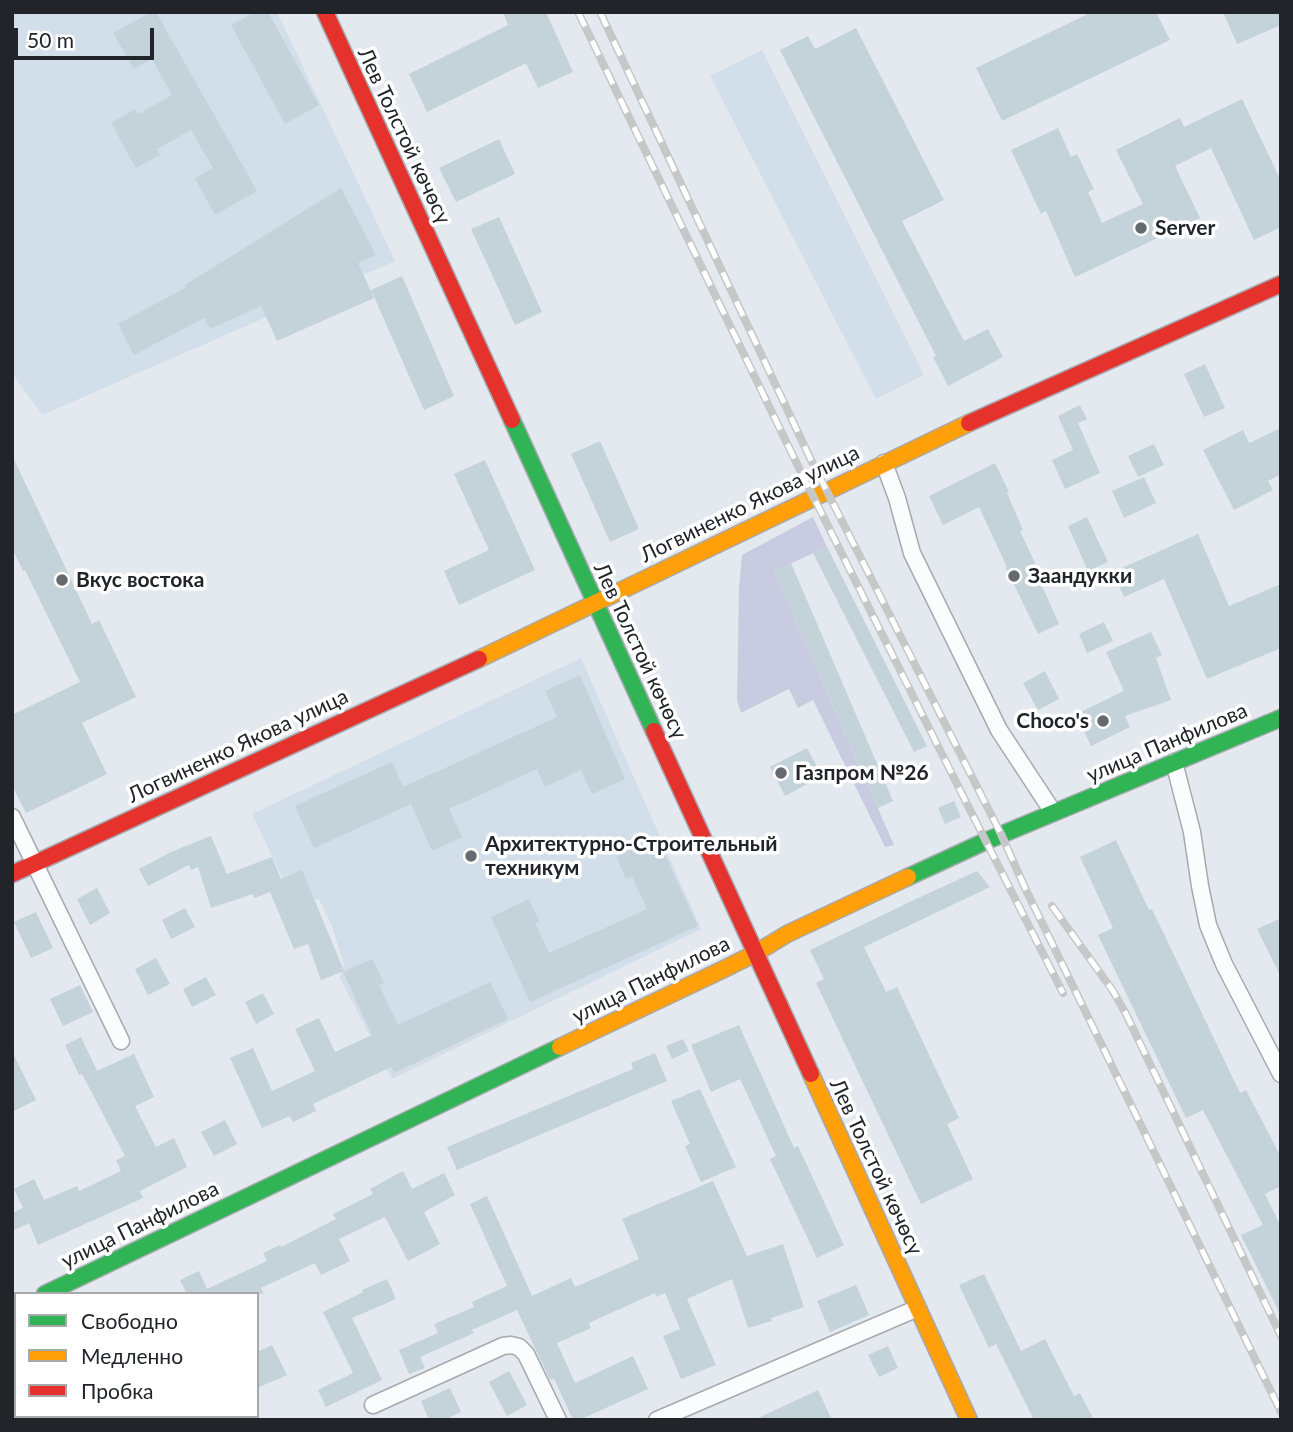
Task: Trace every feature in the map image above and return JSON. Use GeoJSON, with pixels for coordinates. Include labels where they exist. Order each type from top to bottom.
{"type":"FeatureCollection","features":[{"type":"Feature","properties":{"kind":"street","name":"Лев Толстой көчөсү"},"geometry":{"type":"LineString","coordinates":[[325,12],[969,1420]]}},
{"type":"Feature","properties":{"kind":"street","name":"Логвиненко Якова улица"},"geometry":{"type":"LineString","coordinates":[[12,874],[472,663],[884,463],[1281,284]]}},
{"type":"Feature","properties":{"kind":"street"},"geometry":{"type":"LineString","coordinates":[[884,463],[912,553],[999,730],[1054,812]]}},
{"type":"Feature","properties":{"kind":"street","name":"улица Панфилова"},"geometry":{"type":"LineString","coordinates":[[49,1292],[756,953],[818,919],[986,841],[1281,718]]}},
{"type":"Feature","properties":{"kind":"street"},"geometry":{"type":"LineString","coordinates":[[1174,762],[1192,832],[1209,925],[1224,964],[1281,1074]]}},
{"type":"Feature","properties":{"kind":"street"},"geometry":{"type":"LineString","coordinates":[[12,817],[121,1041]]}},
{"type":"Feature","properties":{"kind":"street"},"geometry":{"type":"LineString","coordinates":[[657,1420],[918,1308]]}},
{"type":"Feature","properties":{"kind":"street"},"geometry":{"type":"LineString","coordinates":[[373,1405],[503,1346],[511,1345],[519,1347],[526,1354],[558,1420]]}},
{"type":"Feature","properties":{"kind":"shaded area"},"geometry":{"type":"Polygon","coordinates":[[[12,12],[277,12],[395,261],[42,415],[12,373],[12,12]]]}},
{"type":"Feature","properties":{"kind":"shaded area"},"geometry":{"type":"Polygon","coordinates":[[[762,50],[924,375],[876,399],[710,76],[762,50]]]}},
{"type":"Feature","properties":{"kind":"shaded area"},"geometry":{"type":"Polygon","coordinates":[[[813,517],[827,547],[774,571],[894,845],[885,847],[813,700],[798,708],[789,689],[741,713],[737,700],[742,555],[813,517]]]}},
{"type":"Feature","properties":{"kind":"shaded area","name":"Архитектурно-Строительный техникум"},"geometry":{"type":"Polygon","coordinates":[[[581,658],[701,929],[392,1079],[340,978],[344,964],[331,924],[319,899],[295,904],[252,814],[581,658]]]}},
{"type":"Feature","properties":{"kind":"building"},"geometry":{"type":"Polygon","coordinates":[[[151,12],[156,12],[257,191],[215,215],[195,178],[213,168],[191,130],[157,149],[160,155],[136,168],[111,123],[135,109],[138,114],[172,95],[152,59],[134,69],[113,33],[151,12]]]}},
{"type":"Feature","properties":{"kind":"building"},"geometry":{"type":"Polygon","coordinates":[[[255,12],[268,12],[319,105],[285,124],[231,25],[255,12]]]}},
{"type":"Feature","properties":{"kind":"building"},"geometry":{"type":"Polygon","coordinates":[[[503,12],[546,12],[573,72],[538,88],[526,63],[427,112],[409,74],[508,25],[503,12]]]}},
{"type":"Feature","properties":{"kind":"building"},"geometry":{"type":"Polygon","coordinates":[[[1092,12],[1156,12],[1170,40],[1002,121],[976,68],[1092,12]]]}},
{"type":"Feature","properties":{"kind":"building"},"geometry":{"type":"Polygon","coordinates":[[[1223,12],[1281,12],[1281,25],[1237,44],[1223,12]]]}},
{"type":"Feature","properties":{"kind":"building"},"geometry":{"type":"Polygon","coordinates":[[[856,28],[944,200],[902,221],[964,341],[988,329],[1003,357],[948,386],[933,357],[936,356],[780,50],[808,36],[815,49],[856,28]]]}},
{"type":"Feature","properties":{"kind":"building"},"geometry":{"type":"Polygon","coordinates":[[[1242,99],[1281,181],[1281,227],[1254,240],[1211,148],[1175,166],[1200,218],[1075,277],[1046,211],[1041,214],[1011,150],[1058,128],[1071,157],[1077,154],[1094,189],[1088,192],[1102,223],[1143,204],[1116,150],[1180,118],[1184,127],[1242,99]]]}},
{"type":"Feature","properties":{"kind":"building"},"geometry":{"type":"Polygon","coordinates":[[[499,139],[515,174],[456,202],[439,168],[499,139]]]}},
{"type":"Feature","properties":{"kind":"building"},"geometry":{"type":"Polygon","coordinates":[[[341,188],[376,255],[358,263],[374,298],[277,341],[261,306],[210,329],[204,318],[134,355],[118,324],[187,287],[185,285],[341,188]]]}},
{"type":"Feature","properties":{"kind":"building"},"geometry":{"type":"Polygon","coordinates":[[[499,217],[542,312],[515,325],[471,229],[499,217]]]}},
{"type":"Feature","properties":{"kind":"building"},"geometry":{"type":"Polygon","coordinates":[[[402,276],[454,396],[424,410],[371,290],[402,276]]]}},
{"type":"Feature","properties":{"kind":"building"},"geometry":{"type":"Polygon","coordinates":[[[1205,364],[1225,408],[1204,417],[1184,374],[1205,364]]]}},
{"type":"Feature","properties":{"kind":"building"},"geometry":{"type":"Polygon","coordinates":[[[1080,405],[1087,419],[1078,423],[1100,473],[1065,489],[1052,460],[1073,450],[1058,416],[1080,405]]]}},
{"type":"Feature","properties":{"kind":"building"},"geometry":{"type":"Polygon","coordinates":[[[1281,428],[1281,474],[1268,481],[1273,490],[1234,510],[1203,450],[1243,430],[1249,443],[1281,428]]]}},
{"type":"Feature","properties":{"kind":"building"},"geometry":{"type":"Polygon","coordinates":[[[600,441],[639,529],[610,542],[571,454],[600,441]]]}},
{"type":"Feature","properties":{"kind":"building"},"geometry":{"type":"Polygon","coordinates":[[[1154,444],[1164,465],[1138,477],[1128,456],[1154,444]]]}},
{"type":"Feature","properties":{"kind":"building"},"geometry":{"type":"Polygon","coordinates":[[[12,455],[92,624],[99,620],[136,697],[82,723],[107,774],[26,813],[12,785],[12,715],[80,682],[12,548],[12,455]]]}},
{"type":"Feature","properties":{"kind":"building"},"geometry":{"type":"Polygon","coordinates":[[[485,460],[535,570],[459,605],[444,571],[489,550],[454,474],[485,460]]]}},
{"type":"Feature","properties":{"kind":"building"},"geometry":{"type":"Polygon","coordinates":[[[995,463],[1009,492],[1007,493],[1023,530],[1020,531],[1042,578],[1039,579],[1059,624],[1038,634],[979,507],[943,525],[929,496],[995,463]]]}},
{"type":"Feature","properties":{"kind":"building"},"geometry":{"type":"Polygon","coordinates":[[[1144,477],[1156,503],[1124,518],[1112,491],[1144,477]]]}},
{"type":"Feature","properties":{"kind":"building"},"geometry":{"type":"Polygon","coordinates":[[[1087,517],[1108,562],[1088,571],[1068,526],[1087,517]]]}},
{"type":"Feature","properties":{"kind":"building"},"geometry":{"type":"Polygon","coordinates":[[[1198,534],[1229,606],[1281,584],[1281,648],[1207,679],[1164,579],[1124,597],[1113,572],[1198,534]]]}},
{"type":"Feature","properties":{"kind":"building"},"geometry":{"type":"Polygon","coordinates":[[[827,547],[927,746],[914,752],[813,553],[827,547]]]}},
{"type":"Feature","properties":{"kind":"building"},"geometry":{"type":"Polygon","coordinates":[[[791,563],[893,801],[878,808],[774,571],[791,563]]]}},
{"type":"Feature","properties":{"kind":"building"},"geometry":{"type":"Polygon","coordinates":[[[1104,622],[1113,641],[1087,653],[1079,634],[1104,622]]]}},
{"type":"Feature","properties":{"kind":"building"},"geometry":{"type":"Polygon","coordinates":[[[1151,632],[1162,655],[1156,658],[1171,700],[1125,716],[1130,727],[1091,746],[1076,714],[1124,691],[1106,652],[1151,632]]]}},
{"type":"Feature","properties":{"kind":"building"},"geometry":{"type":"Polygon","coordinates":[[[1045,671],[1059,699],[1038,710],[1023,683],[1045,671]]]}},
{"type":"Feature","properties":{"kind":"building"},"geometry":{"type":"Polygon","coordinates":[[[580,675],[625,779],[592,794],[581,770],[545,787],[537,769],[449,809],[462,837],[432,851],[411,804],[314,848],[295,806],[392,762],[403,787],[557,717],[545,691],[580,675]]]}},
{"type":"Feature","properties":{"kind":"building"},"geometry":{"type":"Polygon","coordinates":[[[807,748],[822,776],[785,796],[770,767],[807,748]]]}},
{"type":"Feature","properties":{"kind":"building"},"geometry":{"type":"Polygon","coordinates":[[[954,801],[961,817],[945,824],[938,808],[954,801]]]}},
{"type":"Feature","properties":{"kind":"building"},"geometry":{"type":"Polygon","coordinates":[[[211,836],[227,874],[272,857],[281,879],[302,870],[344,971],[321,980],[308,944],[294,949],[270,892],[254,898],[253,894],[211,908],[198,867],[191,870],[189,865],[148,886],[139,869],[171,852],[211,836]]]}},
{"type":"Feature","properties":{"kind":"building"},"geometry":{"type":"Polygon","coordinates":[[[657,838],[698,926],[530,1002],[491,917],[529,899],[539,921],[535,923],[549,953],[647,909],[632,876],[626,879],[616,856],[657,838]]]}},
{"type":"Feature","properties":{"kind":"building"},"geometry":{"type":"Polygon","coordinates":[[[1116,840],[1240,1093],[1246,1090],[1281,1157],[1281,1186],[1265,1194],[1281,1227],[1281,1316],[1241,1235],[1263,1225],[1203,1110],[1186,1118],[1098,935],[1113,928],[1080,857],[1116,840]]]}},
{"type":"Feature","properties":{"kind":"building"},"geometry":{"type":"Polygon","coordinates":[[[977,871],[990,887],[864,947],[886,992],[897,987],[959,1118],[947,1124],[973,1179],[921,1204],[816,983],[824,979],[810,950],[977,871]]]}},
{"type":"Feature","properties":{"kind":"building"},"geometry":{"type":"Polygon","coordinates":[[[97,888],[110,913],[90,925],[77,899],[97,888]]]}},
{"type":"Feature","properties":{"kind":"building"},"geometry":{"type":"Polygon","coordinates":[[[185,908],[195,927],[171,939],[162,920],[185,908]]]}},
{"type":"Feature","properties":{"kind":"building"},"geometry":{"type":"Polygon","coordinates":[[[36,912],[53,948],[31,958],[14,922],[36,912]]]}},
{"type":"Feature","properties":{"kind":"building"},"geometry":{"type":"Polygon","coordinates":[[[1281,918],[1281,977],[1257,929],[1281,918]]]}},
{"type":"Feature","properties":{"kind":"building"},"geometry":{"type":"Polygon","coordinates":[[[156,958],[170,984],[148,995],[135,969],[156,958]]]}},
{"type":"Feature","properties":{"kind":"building"},"geometry":{"type":"Polygon","coordinates":[[[372,959],[384,983],[379,985],[398,1025],[490,982],[508,1019],[394,1073],[391,1067],[313,1104],[316,1111],[293,1122],[290,1116],[262,1128],[230,1058],[253,1048],[272,1091],[315,1071],[295,1029],[319,1018],[335,1052],[372,1035],[343,972],[372,959]]]}},
{"type":"Feature","properties":{"kind":"building"},"geometry":{"type":"Polygon","coordinates":[[[206,977],[216,995],[192,1007],[183,989],[206,977]]]}},
{"type":"Feature","properties":{"kind":"building"},"geometry":{"type":"Polygon","coordinates":[[[80,985],[93,1012],[63,1026],[50,999],[80,985]]]}},
{"type":"Feature","properties":{"kind":"building"},"geometry":{"type":"Polygon","coordinates":[[[263,993],[274,1014],[256,1024],[245,1002],[263,993]]]}},
{"type":"Feature","properties":{"kind":"building"},"geometry":{"type":"Polygon","coordinates":[[[739,1025],[794,1148],[798,1146],[844,1245],[817,1258],[770,1159],[776,1156],[740,1079],[711,1092],[691,1045],[739,1025]]]}},
{"type":"Feature","properties":{"kind":"building"},"geometry":{"type":"Polygon","coordinates":[[[81,1037],[97,1071],[134,1054],[154,1097],[135,1106],[156,1147],[174,1138],[187,1167],[140,1191],[143,1198],[38,1245],[29,1223],[12,1231],[12,1213],[23,1208],[14,1189],[34,1179],[44,1200],[77,1186],[79,1191],[121,1171],[116,1160],[125,1156],[65,1045],[81,1037]]]}},
{"type":"Feature","properties":{"kind":"building"},"geometry":{"type":"Polygon","coordinates":[[[683,1039],[689,1051],[672,1059],[666,1046],[683,1039]]]}},
{"type":"Feature","properties":{"kind":"building"},"geometry":{"type":"Polygon","coordinates":[[[12,1051],[36,1100],[12,1112],[12,1051]]]}},
{"type":"Feature","properties":{"kind":"building"},"geometry":{"type":"Polygon","coordinates":[[[655,1053],[667,1081],[457,1170],[447,1147],[633,1069],[631,1063],[655,1053]]]}},
{"type":"Feature","properties":{"kind":"building"},"geometry":{"type":"Polygon","coordinates":[[[700,1089],[736,1167],[701,1182],[685,1146],[690,1144],[671,1101],[700,1089]]]}},
{"type":"Feature","properties":{"kind":"building"},"geometry":{"type":"Polygon","coordinates":[[[225,1120],[237,1144],[214,1156],[201,1132],[225,1120]]]}},
{"type":"Feature","properties":{"kind":"building"},"geometry":{"type":"Polygon","coordinates":[[[403,1171],[412,1189],[444,1173],[455,1195],[424,1212],[440,1244],[408,1261],[385,1217],[339,1239],[350,1261],[321,1275],[315,1263],[261,1288],[264,1294],[186,1292],[180,1280],[199,1271],[207,1289],[267,1261],[263,1253],[280,1245],[281,1247],[336,1219],[333,1214],[373,1194],[370,1189],[403,1171]]]}},
{"type":"Feature","properties":{"kind":"building"},"geometry":{"type":"Polygon","coordinates":[[[713,1181],[747,1256],[783,1244],[804,1307],[748,1328],[732,1279],[687,1299],[716,1365],[681,1379],[663,1336],[680,1329],[665,1293],[656,1297],[655,1293],[589,1323],[591,1328],[557,1343],[575,1383],[633,1356],[648,1389],[579,1420],[573,1420],[554,1379],[550,1380],[517,1310],[420,1357],[425,1368],[409,1374],[399,1350],[438,1333],[434,1324],[474,1307],[472,1302],[507,1286],[470,1204],[487,1196],[532,1296],[571,1278],[575,1287],[639,1259],[622,1219],[713,1181]]]}},
{"type":"Feature","properties":{"kind":"building"},"geometry":{"type":"Polygon","coordinates":[[[984,1274],[1021,1351],[1045,1339],[1074,1396],[1080,1393],[1094,1420],[1034,1420],[996,1344],[989,1348],[959,1285],[984,1274]]]}},
{"type":"Feature","properties":{"kind":"building"},"geometry":{"type":"Polygon","coordinates":[[[387,1279],[396,1299],[352,1318],[382,1380],[326,1407],[318,1390],[353,1373],[323,1312],[387,1279]]]}},
{"type":"Feature","properties":{"kind":"building"},"geometry":{"type":"Polygon","coordinates":[[[856,1285],[869,1315],[830,1332],[817,1301],[856,1285]]]}},
{"type":"Feature","properties":{"kind":"building"},"geometry":{"type":"Polygon","coordinates":[[[272,1345],[287,1375],[259,1387],[259,1351],[272,1345]]]}},
{"type":"Feature","properties":{"kind":"building"},"geometry":{"type":"Polygon","coordinates":[[[888,1346],[898,1368],[879,1377],[868,1355],[888,1346]]]}},
{"type":"Feature","properties":{"kind":"building"},"geometry":{"type":"Polygon","coordinates":[[[509,1371],[527,1405],[507,1416],[489,1382],[509,1371]]]}},
{"type":"Feature","properties":{"kind":"building"},"geometry":{"type":"Polygon","coordinates":[[[450,1388],[461,1412],[444,1420],[429,1420],[421,1401],[450,1388]]]}},
{"type":"Feature","properties":{"kind":"building"},"geometry":{"type":"Polygon","coordinates":[[[818,1390],[832,1420],[754,1420],[818,1390]]]}},
{"type":"Feature","properties":{"kind":"railway"},"geometry":{"type":"LineString","coordinates":[[578,12],[798,466],[1063,993]]}},
{"type":"Feature","properties":{"kind":"railway"},"geometry":{"type":"LineString","coordinates":[[600,12],[811,460],[1001,834],[1281,1412]]}},
{"type":"Feature","properties":{"kind":"railway"},"geometry":{"type":"LineString","coordinates":[[1052,906],[1113,991],[1126,1014],[1281,1336]]}},
{"type":"Feature","properties":{"kind":"traffic: fast"},"geometry":{"type":"LineString","coordinates":[[512,420],[654,731]]}},
{"type":"Feature","properties":{"kind":"traffic: fast"},"geometry":{"type":"LineString","coordinates":[[908,877],[986,841],[1281,718]]}},
{"type":"Feature","properties":{"kind":"traffic: fast"},"geometry":{"type":"LineString","coordinates":[[49,1292],[560,1047]]}},
{"type":"Feature","properties":{"kind":"traffic: slow"},"geometry":{"type":"LineString","coordinates":[[479,659],[969,423]]}},
{"type":"Feature","properties":{"kind":"traffic: slow"},"geometry":{"type":"LineString","coordinates":[[560,1047],[908,877]]}},
{"type":"Feature","properties":{"kind":"traffic: slow"},"geometry":{"type":"LineString","coordinates":[[811,1074],[969,1420]]}},
{"type":"Feature","properties":{"kind":"traffic: jam"},"geometry":{"type":"LineString","coordinates":[[325,12],[512,420]]}},
{"type":"Feature","properties":{"kind":"traffic: jam"},"geometry":{"type":"LineString","coordinates":[[969,423],[1281,284]]}},
{"type":"Feature","properties":{"kind":"traffic: jam"},"geometry":{"type":"LineString","coordinates":[[12,874],[479,659]]}},
{"type":"Feature","properties":{"kind":"traffic: jam"},"geometry":{"type":"LineString","coordinates":[[654,731],[811,1074]]}},
{"type":"Feature","properties":{"kind":"place","name":"Server"},"geometry":{"type":"Point","coordinates":[1141,228]}},
{"type":"Feature","properties":{"kind":"place","name":"Заандукки"},"geometry":{"type":"Point","coordinates":[1014,576]}},
{"type":"Feature","properties":{"kind":"place","name":"Вкус востока"},"geometry":{"type":"Point","coordinates":[62,580]}},
{"type":"Feature","properties":{"kind":"place","name":"Choco's"},"geometry":{"type":"Point","coordinates":[1103,721]}},
{"type":"Feature","properties":{"kind":"place","name":"Газпром №26"},"geometry":{"type":"Point","coordinates":[781,773]}},
{"type":"Feature","properties":{"kind":"place","name":"Архитектурно-Строительный техникум"},"geometry":{"type":"Point","coordinates":[471,856]}}]}
